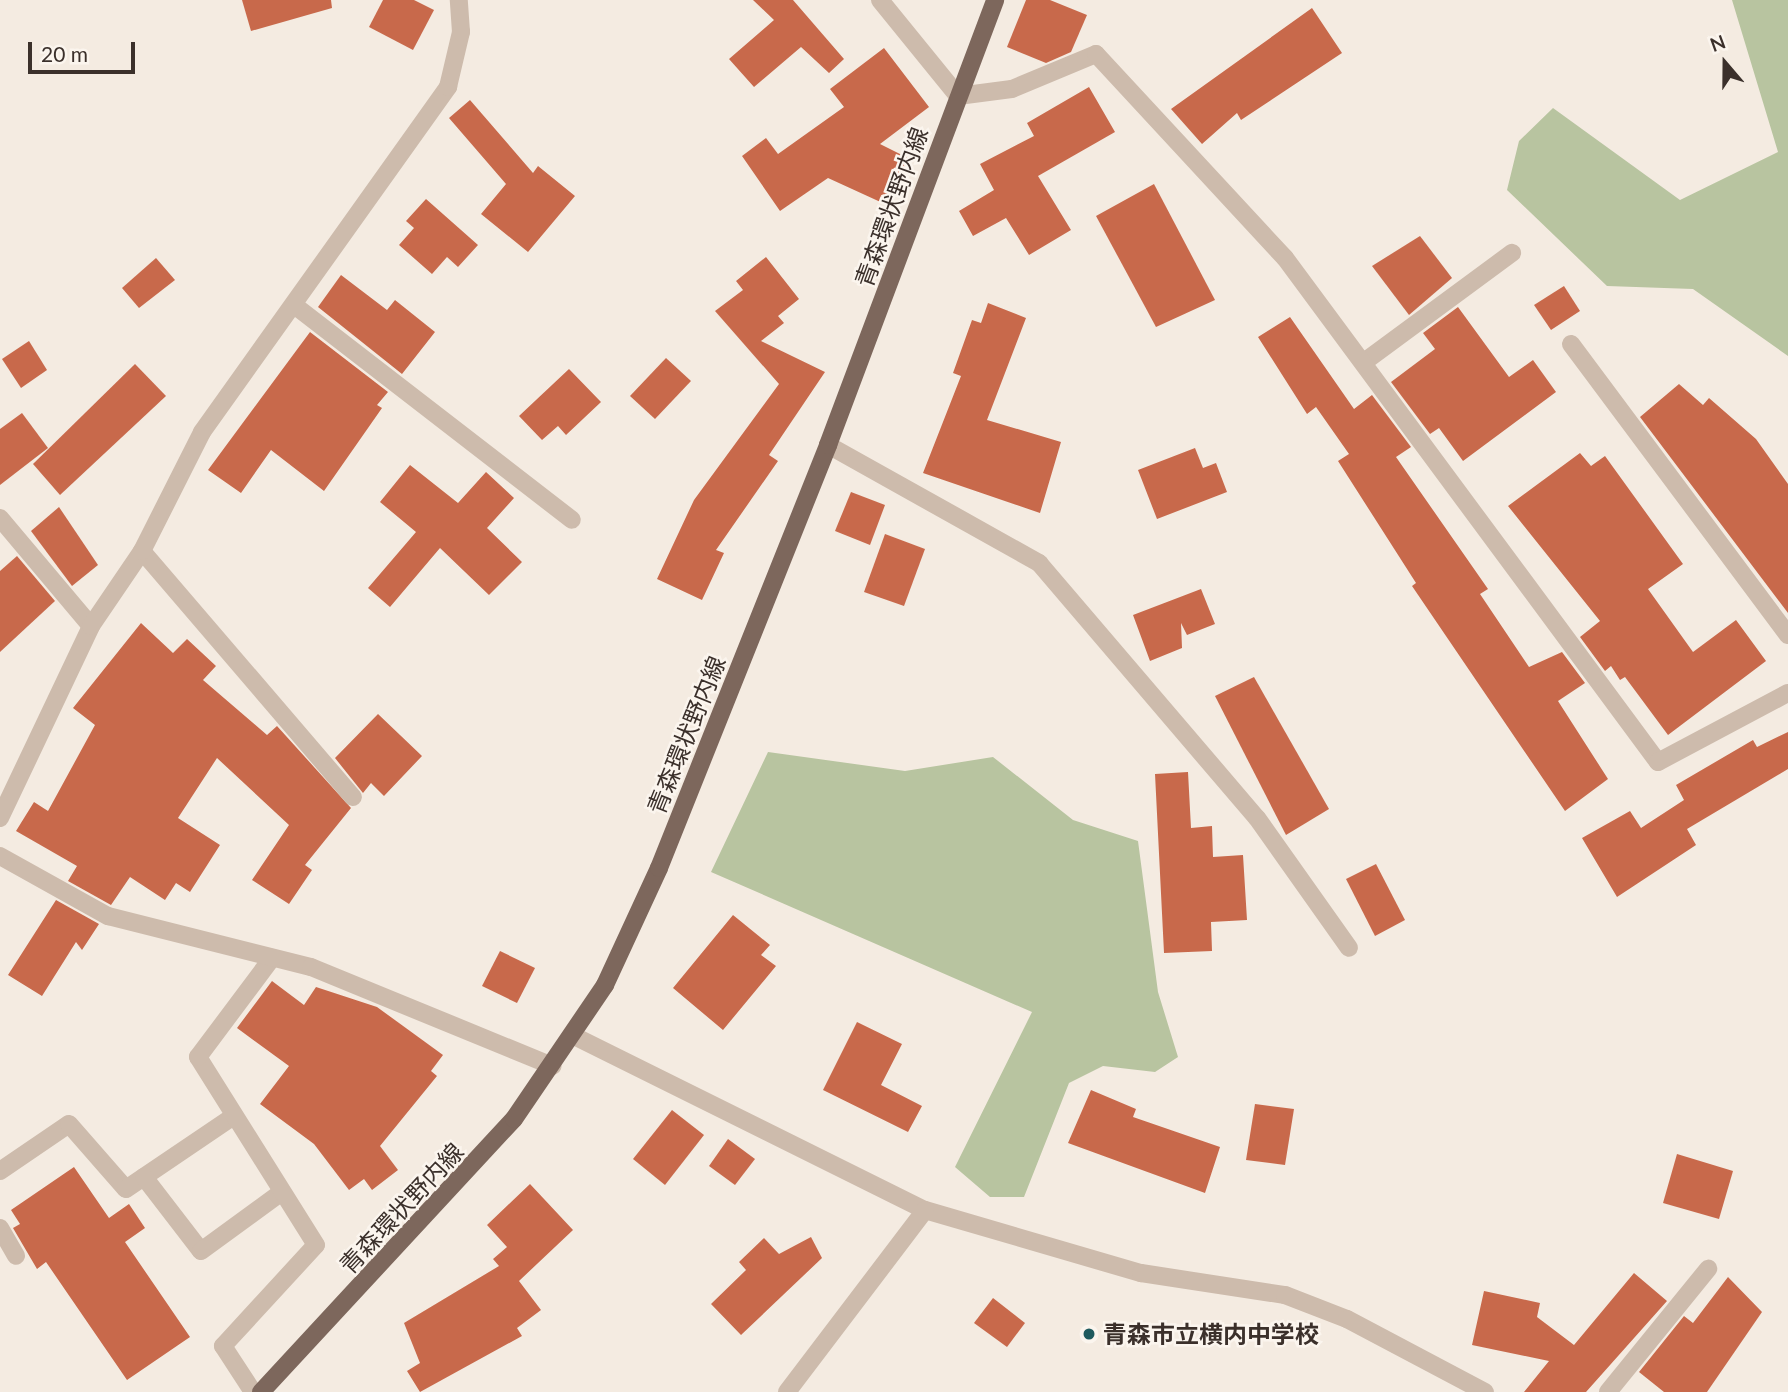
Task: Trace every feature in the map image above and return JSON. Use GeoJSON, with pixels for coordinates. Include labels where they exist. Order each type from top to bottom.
{"type":"FeatureCollection","features":[{"type":"Feature","properties":{"kind":"main road","name":"青森環状野内線"},"geometry":{"type":"LineString","coordinates":[[261,1392],[462,1179],[552,1066],[606,985],[659,868],[828,445],[995,0]]}},
{"type":"Feature","properties":{"kind":"street"},"geometry":{"type":"LineString","coordinates":[[0,818],[91,626],[142,551],[202,432],[448,87],[461,32],[459,0]]}},
{"type":"Feature","properties":{"kind":"street"},"geometry":{"type":"LineString","coordinates":[[880,0],[958,96],[1012,89],[1096,54],[1285,258],[1658,762],[1788,693]]}},
{"type":"Feature","properties":{"kind":"street"},"geometry":{"type":"LineString","coordinates":[[1364,362],[1512,253]]}},
{"type":"Feature","properties":{"kind":"street"},"geometry":{"type":"LineString","coordinates":[[294,305],[572,520]]}},
{"type":"Feature","properties":{"kind":"street"},"geometry":{"type":"LineString","coordinates":[[1571,344],[1788,635]]}},
{"type":"Feature","properties":{"kind":"street"},"geometry":{"type":"LineString","coordinates":[[828,445],[1039,563],[1257,818],[1349,948]]}},
{"type":"Feature","properties":{"kind":"street"},"geometry":{"type":"LineString","coordinates":[[0,518],[91,626]]}},
{"type":"Feature","properties":{"kind":"street"},"geometry":{"type":"LineString","coordinates":[[142,551],[353,797]]}},
{"type":"Feature","properties":{"kind":"street"},"geometry":{"type":"LineString","coordinates":[[0,856],[108,916],[311,967],[552,1066]]}},
{"type":"Feature","properties":{"kind":"street"},"geometry":{"type":"LineString","coordinates":[[253,1392],[223,1346],[316,1245],[198,1057],[272,958]]}},
{"type":"Feature","properties":{"kind":"street"},"geometry":{"type":"LineString","coordinates":[[574,1036],[925,1210],[1141,1273],[1285,1294],[1347,1319],[1485,1392]]}},
{"type":"Feature","properties":{"kind":"street"},"geometry":{"type":"LineString","coordinates":[[0,1171],[69,1124],[126,1189],[234,1116]]}},
{"type":"Feature","properties":{"kind":"street"},"geometry":{"type":"LineString","coordinates":[[144,1177],[201,1251],[282,1192]]}},
{"type":"Feature","properties":{"kind":"street"},"geometry":{"type":"LineString","coordinates":[[787,1392],[925,1210]]}},
{"type":"Feature","properties":{"kind":"street"},"geometry":{"type":"LineString","coordinates":[[0,1228],[16,1256]]}},
{"type":"Feature","properties":{"kind":"street"},"geometry":{"type":"LineString","coordinates":[[1608,1392],[1708,1269]]}},
{"type":"Feature","properties":{"kind":"green space"},"geometry":{"type":"Polygon","coordinates":[[[1732,0],[1788,0],[1788,356],[1693,289],[1607,286],[1507,190],[1519,141],[1553,108],[1680,200],[1778,152],[1732,0]]]}},
{"type":"Feature","properties":{"kind":"green space"},"geometry":{"type":"Polygon","coordinates":[[[768,752],[905,771],[993,757],[1073,820],[1138,841],[1158,992],[1178,1057],[1155,1072],[1103,1066],[1069,1083],[1024,1197],[990,1197],[955,1167],[1032,1012],[711,872],[768,752]]]}},
{"type":"Feature","properties":{"kind":"building"},"geometry":{"type":"Polygon","coordinates":[[[242,0],[331,0],[332,8],[251,31],[242,0]]]}},
{"type":"Feature","properties":{"kind":"building"},"geometry":{"type":"Polygon","coordinates":[[[383,0],[414,0],[434,10],[413,50],[369,27],[383,0]]]}},
{"type":"Feature","properties":{"kind":"building"},"geometry":{"type":"Polygon","coordinates":[[[753,0],[793,0],[844,59],[829,73],[801,47],[754,87],[729,59],[774,20],[753,0]]]}},
{"type":"Feature","properties":{"kind":"building"},"geometry":{"type":"Polygon","coordinates":[[[1026,0],[1050,0],[1087,15],[1071,52],[1046,63],[1007,47],[1026,0]]]}},
{"type":"Feature","properties":{"kind":"building"},"geometry":{"type":"Polygon","coordinates":[[[1312,8],[1342,53],[1241,120],[1237,113],[1202,144],[1171,109],[1312,8]]]}},
{"type":"Feature","properties":{"kind":"building"},"geometry":{"type":"Polygon","coordinates":[[[884,48],[929,107],[880,144],[908,158],[887,205],[828,178],[780,211],[742,156],[766,138],[778,154],[844,107],[830,89],[884,48]]]}},
{"type":"Feature","properties":{"kind":"building"},"geometry":{"type":"Polygon","coordinates":[[[1089,87],[1115,132],[1038,176],[1071,230],[1029,255],[1006,218],[973,236],[959,211],[994,190],[980,164],[1034,136],[1027,123],[1089,87]]]}},
{"type":"Feature","properties":{"kind":"building"},"geometry":{"type":"Polygon","coordinates":[[[470,100],[533,173],[538,166],[575,196],[528,252],[481,214],[506,184],[449,118],[470,100]]]}},
{"type":"Feature","properties":{"kind":"building"},"geometry":{"type":"Polygon","coordinates":[[[1154,184],[1215,300],[1156,327],[1096,216],[1154,184]]]}},
{"type":"Feature","properties":{"kind":"building"},"geometry":{"type":"Polygon","coordinates":[[[426,199],[478,245],[458,267],[447,257],[432,274],[399,245],[414,228],[406,221],[426,199]]]}},
{"type":"Feature","properties":{"kind":"building"},"geometry":{"type":"Polygon","coordinates":[[[1420,236],[1452,278],[1409,315],[1372,266],[1420,236]]]}},
{"type":"Feature","properties":{"kind":"building"},"geometry":{"type":"Polygon","coordinates":[[[766,257],[799,299],[778,316],[784,323],[761,341],[825,372],[769,455],[778,461],[716,550],[724,553],[702,600],[657,579],[694,500],[779,384],[715,311],[743,290],[736,281],[766,257]]]}},
{"type":"Feature","properties":{"kind":"building"},"geometry":{"type":"Polygon","coordinates":[[[156,258],[175,280],[139,308],[122,288],[156,258]]]}},
{"type":"Feature","properties":{"kind":"building"},"geometry":{"type":"Polygon","coordinates":[[[341,275],[387,310],[395,300],[435,332],[402,374],[318,307],[341,275]]]}},
{"type":"Feature","properties":{"kind":"building"},"geometry":{"type":"Polygon","coordinates":[[[1564,286],[1580,311],[1551,330],[1534,305],[1564,286]]]}},
{"type":"Feature","properties":{"kind":"building"},"geometry":{"type":"Polygon","coordinates":[[[988,303],[1026,318],[987,420],[1061,442],[1040,513],[923,473],[961,376],[953,373],[972,320],[981,323],[988,303]]]}},
{"type":"Feature","properties":{"kind":"building"},"geometry":{"type":"Polygon","coordinates":[[[1458,307],[1509,377],[1533,360],[1556,392],[1463,461],[1439,428],[1430,434],[1391,382],[1435,349],[1423,333],[1458,307]]]}},
{"type":"Feature","properties":{"kind":"building"},"geometry":{"type":"Polygon","coordinates":[[[1290,317],[1354,409],[1372,395],[1411,447],[1396,457],[1488,589],[1480,594],[1529,667],[1562,652],[1585,683],[1558,701],[1608,779],[1565,811],[1412,586],[1416,583],[1338,461],[1349,454],[1316,407],[1307,414],[1258,337],[1290,317]]]}},
{"type":"Feature","properties":{"kind":"building"},"geometry":{"type":"Polygon","coordinates":[[[310,332],[388,392],[377,405],[382,408],[324,491],[271,450],[241,493],[208,470],[310,332]]]}},
{"type":"Feature","properties":{"kind":"building"},"geometry":{"type":"Polygon","coordinates":[[[29,341],[47,370],[21,388],[2,359],[29,341]]]}},
{"type":"Feature","properties":{"kind":"building"},"geometry":{"type":"Polygon","coordinates":[[[666,358],[691,381],[655,419],[630,396],[666,358]]]}},
{"type":"Feature","properties":{"kind":"building"},"geometry":{"type":"Polygon","coordinates":[[[135,364],[166,396],[60,495],[33,464],[135,364]]]}},
{"type":"Feature","properties":{"kind":"building"},"geometry":{"type":"Polygon","coordinates":[[[569,369],[601,402],[566,435],[558,426],[542,440],[519,416],[569,369]]]}},
{"type":"Feature","properties":{"kind":"building"},"geometry":{"type":"Polygon","coordinates":[[[1679,384],[1703,405],[1709,398],[1756,439],[1788,484],[1788,613],[1640,417],[1679,384]]]}},
{"type":"Feature","properties":{"kind":"building"},"geometry":{"type":"Polygon","coordinates":[[[22,413],[48,448],[0,485],[0,429],[22,413]]]}},
{"type":"Feature","properties":{"kind":"building"},"geometry":{"type":"Polygon","coordinates":[[[1195,448],[1203,468],[1216,463],[1227,492],[1157,519],[1138,470],[1195,448]]]}},
{"type":"Feature","properties":{"kind":"building"},"geometry":{"type":"Polygon","coordinates":[[[1580,453],[1591,466],[1605,456],[1683,564],[1648,589],[1693,652],[1736,620],[1766,661],[1668,735],[1625,677],[1620,680],[1611,666],[1605,671],[1580,637],[1600,621],[1508,506],[1580,453]]]}},
{"type":"Feature","properties":{"kind":"building"},"geometry":{"type":"Polygon","coordinates":[[[410,465],[458,503],[486,472],[514,498],[487,528],[522,562],[489,595],[440,548],[390,607],[368,588],[416,532],[380,502],[410,465]]]}},
{"type":"Feature","properties":{"kind":"building"},"geometry":{"type":"Polygon","coordinates":[[[851,492],[885,505],[870,545],[835,531],[851,492]]]}},
{"type":"Feature","properties":{"kind":"building"},"geometry":{"type":"Polygon","coordinates":[[[59,507],[98,565],[72,586],[31,531],[59,507]]]}},
{"type":"Feature","properties":{"kind":"building"},"geometry":{"type":"Polygon","coordinates":[[[885,534],[925,549],[904,606],[864,592],[885,534]]]}},
{"type":"Feature","properties":{"kind":"building"},"geometry":{"type":"Polygon","coordinates":[[[17,556],[55,601],[0,652],[0,571],[17,556]]]}},
{"type":"Feature","properties":{"kind":"building"},"geometry":{"type":"Polygon","coordinates":[[[1201,589],[1215,624],[1187,635],[1181,623],[1182,648],[1150,661],[1133,615],[1201,589]]]}},
{"type":"Feature","properties":{"kind":"building"},"geometry":{"type":"Polygon","coordinates":[[[141,623],[173,653],[187,639],[216,666],[203,680],[267,735],[277,726],[351,808],[305,865],[312,870],[289,904],[252,880],[289,825],[217,758],[178,818],[220,845],[190,892],[176,883],[165,900],[130,877],[111,905],[68,881],[77,866],[16,831],[34,802],[48,811],[95,725],[73,708],[141,623]]]}},
{"type":"Feature","properties":{"kind":"building"},"geometry":{"type":"Polygon","coordinates":[[[1254,677],[1329,809],[1286,835],[1215,696],[1254,677]]]}},
{"type":"Feature","properties":{"kind":"building"},"geometry":{"type":"Polygon","coordinates":[[[378,714],[422,756],[384,796],[371,783],[363,793],[335,758],[378,714]]]}},
{"type":"Feature","properties":{"kind":"building"},"geometry":{"type":"Polygon","coordinates":[[[1788,732],[1788,769],[1687,829],[1696,845],[1617,897],[1582,838],[1630,811],[1641,828],[1684,800],[1676,785],[1753,740],[1757,747],[1788,732]]]}},
{"type":"Feature","properties":{"kind":"building"},"geometry":{"type":"Polygon","coordinates":[[[1188,772],[1191,828],[1212,826],[1213,857],[1243,855],[1247,920],[1211,922],[1212,951],[1164,953],[1155,774],[1188,772]]]}},
{"type":"Feature","properties":{"kind":"building"},"geometry":{"type":"Polygon","coordinates":[[[1376,864],[1405,920],[1375,936],[1346,879],[1376,864]]]}},
{"type":"Feature","properties":{"kind":"building"},"geometry":{"type":"Polygon","coordinates":[[[56,900],[99,924],[82,950],[76,942],[42,996],[8,975],[56,900]]]}},
{"type":"Feature","properties":{"kind":"building"},"geometry":{"type":"Polygon","coordinates":[[[733,915],[770,945],[761,955],[776,966],[723,1030],[673,988],[733,915]]]}},
{"type":"Feature","properties":{"kind":"building"},"geometry":{"type":"Polygon","coordinates":[[[500,951],[535,968],[517,1003],[482,986],[500,951]]]}},
{"type":"Feature","properties":{"kind":"building"},"geometry":{"type":"Polygon","coordinates":[[[272,981],[304,1005],[316,987],[377,1007],[443,1055],[431,1071],[437,1076],[380,1146],[398,1170],[372,1190],[364,1179],[349,1190],[314,1144],[260,1104],[289,1066],[237,1028],[272,981]]]}},
{"type":"Feature","properties":{"kind":"building"},"geometry":{"type":"Polygon","coordinates":[[[857,1022],[902,1044],[881,1085],[922,1106],[908,1132],[823,1090],[857,1022]]]}},
{"type":"Feature","properties":{"kind":"building"},"geometry":{"type":"Polygon","coordinates":[[[1091,1090],[1136,1109],[1133,1117],[1220,1147],[1205,1193],[1068,1143],[1091,1090]]]}},
{"type":"Feature","properties":{"kind":"building"},"geometry":{"type":"Polygon","coordinates":[[[1255,1104],[1294,1109],[1285,1165],[1246,1160],[1255,1104]]]}},
{"type":"Feature","properties":{"kind":"building"},"geometry":{"type":"Polygon","coordinates":[[[672,1110],[704,1135],[665,1185],[633,1159],[672,1110]]]}},
{"type":"Feature","properties":{"kind":"building"},"geometry":{"type":"Polygon","coordinates":[[[728,1139],[755,1159],[735,1185],[709,1166],[728,1139]]]}},
{"type":"Feature","properties":{"kind":"building"},"geometry":{"type":"Polygon","coordinates":[[[1677,1154],[1733,1171],[1719,1219],[1663,1203],[1677,1154]]]}},
{"type":"Feature","properties":{"kind":"building"},"geometry":{"type":"Polygon","coordinates":[[[74,1167],[109,1218],[129,1204],[145,1228],[125,1242],[190,1337],[127,1380],[46,1262],[37,1269],[13,1228],[20,1224],[11,1210],[74,1167]]]}},
{"type":"Feature","properties":{"kind":"building"},"geometry":{"type":"Polygon","coordinates":[[[530,1184],[573,1230],[519,1281],[541,1310],[517,1328],[522,1336],[420,1392],[407,1371],[420,1363],[404,1323],[499,1266],[493,1259],[507,1247],[487,1225],[530,1184]]]}},
{"type":"Feature","properties":{"kind":"building"},"geometry":{"type":"Polygon","coordinates":[[[811,1237],[822,1258],[741,1335],[711,1304],[746,1270],[739,1262],[764,1238],[779,1254],[811,1237]]]}},
{"type":"Feature","properties":{"kind":"building"},"geometry":{"type":"Polygon","coordinates":[[[1634,1273],[1667,1301],[1586,1392],[1524,1392],[1549,1361],[1472,1345],[1484,1291],[1540,1303],[1537,1317],[1574,1345],[1634,1273]]]}},
{"type":"Feature","properties":{"kind":"building"},"geometry":{"type":"Polygon","coordinates":[[[1728,1277],[1762,1312],[1707,1392],[1664,1392],[1639,1372],[1684,1316],[1693,1323],[1728,1277]]]}},
{"type":"Feature","properties":{"kind":"building"},"geometry":{"type":"Polygon","coordinates":[[[993,1298],[1025,1323],[1007,1347],[974,1323],[993,1298]]]}},
{"type":"Feature","properties":{"kind":"place","name":"青森市立横内中学校"},"geometry":{"type":"Point","coordinates":[1089,1334]}}]}
